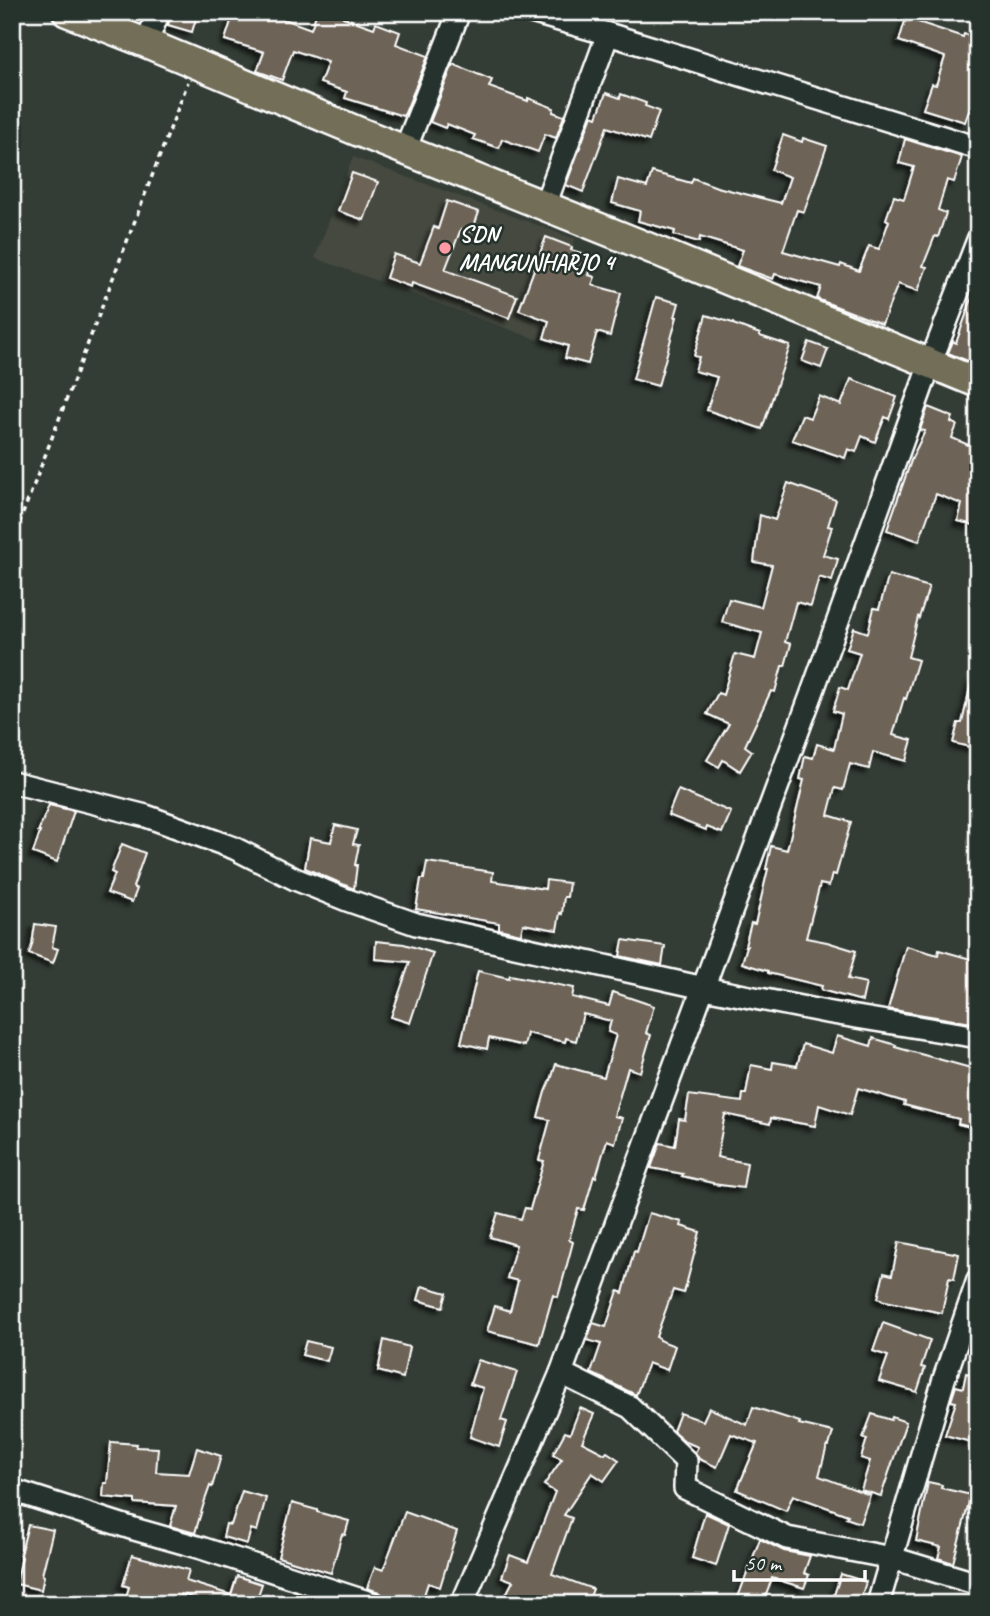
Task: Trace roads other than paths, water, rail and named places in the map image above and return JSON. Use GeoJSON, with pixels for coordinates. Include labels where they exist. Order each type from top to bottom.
{"type":"FeatureCollection","features":[{"type":"Feature","properties":{"kind":"main road"},"geometry":{"type":"LineString","coordinates":[[66,12],[978,383]]}},
{"type":"Feature","properties":{"kind":"street"},"geometry":{"type":"LineString","coordinates":[[146,43],[159,12]]}},
{"type":"Feature","properties":{"kind":"street"},"geometry":{"type":"LineString","coordinates":[[405,150],[459,12]]}},
{"type":"Feature","properties":{"kind":"street"},"geometry":{"type":"LineString","coordinates":[[531,12],[978,148]]}},
{"type":"Feature","properties":{"kind":"street"},"geometry":{"type":"LineString","coordinates":[[545,205],[608,34]]}},
{"type":"Feature","properties":{"kind":"street"},"geometry":{"type":"LineString","coordinates":[[462,1604],[561,1373],[812,693],[930,364],[978,240]]}},
{"type":"Feature","properties":{"kind":"street"},"geometry":{"type":"LineString","coordinates":[[12,782],[146,816],[234,848],[321,890],[416,924],[704,988],[978,1037]]}},
{"type":"Feature","properties":{"kind":"street"},"geometry":{"type":"LineString","coordinates":[[878,1604],[944,1379],[978,1280]]}},
{"type":"Feature","properties":{"kind":"street"},"geometry":{"type":"LineString","coordinates":[[561,1373],[630,1407],[685,1461],[685,1488],[787,1538],[892,1558],[978,1584]]}},
{"type":"Feature","properties":{"kind":"street"},"geometry":{"type":"LineString","coordinates":[[12,1490],[374,1604]]}},
{"type":"Feature","properties":{"kind":"place","name":"SDN MANGUNHARJO 4"},"geometry":{"type":"Point","coordinates":[445,248]}}]}
